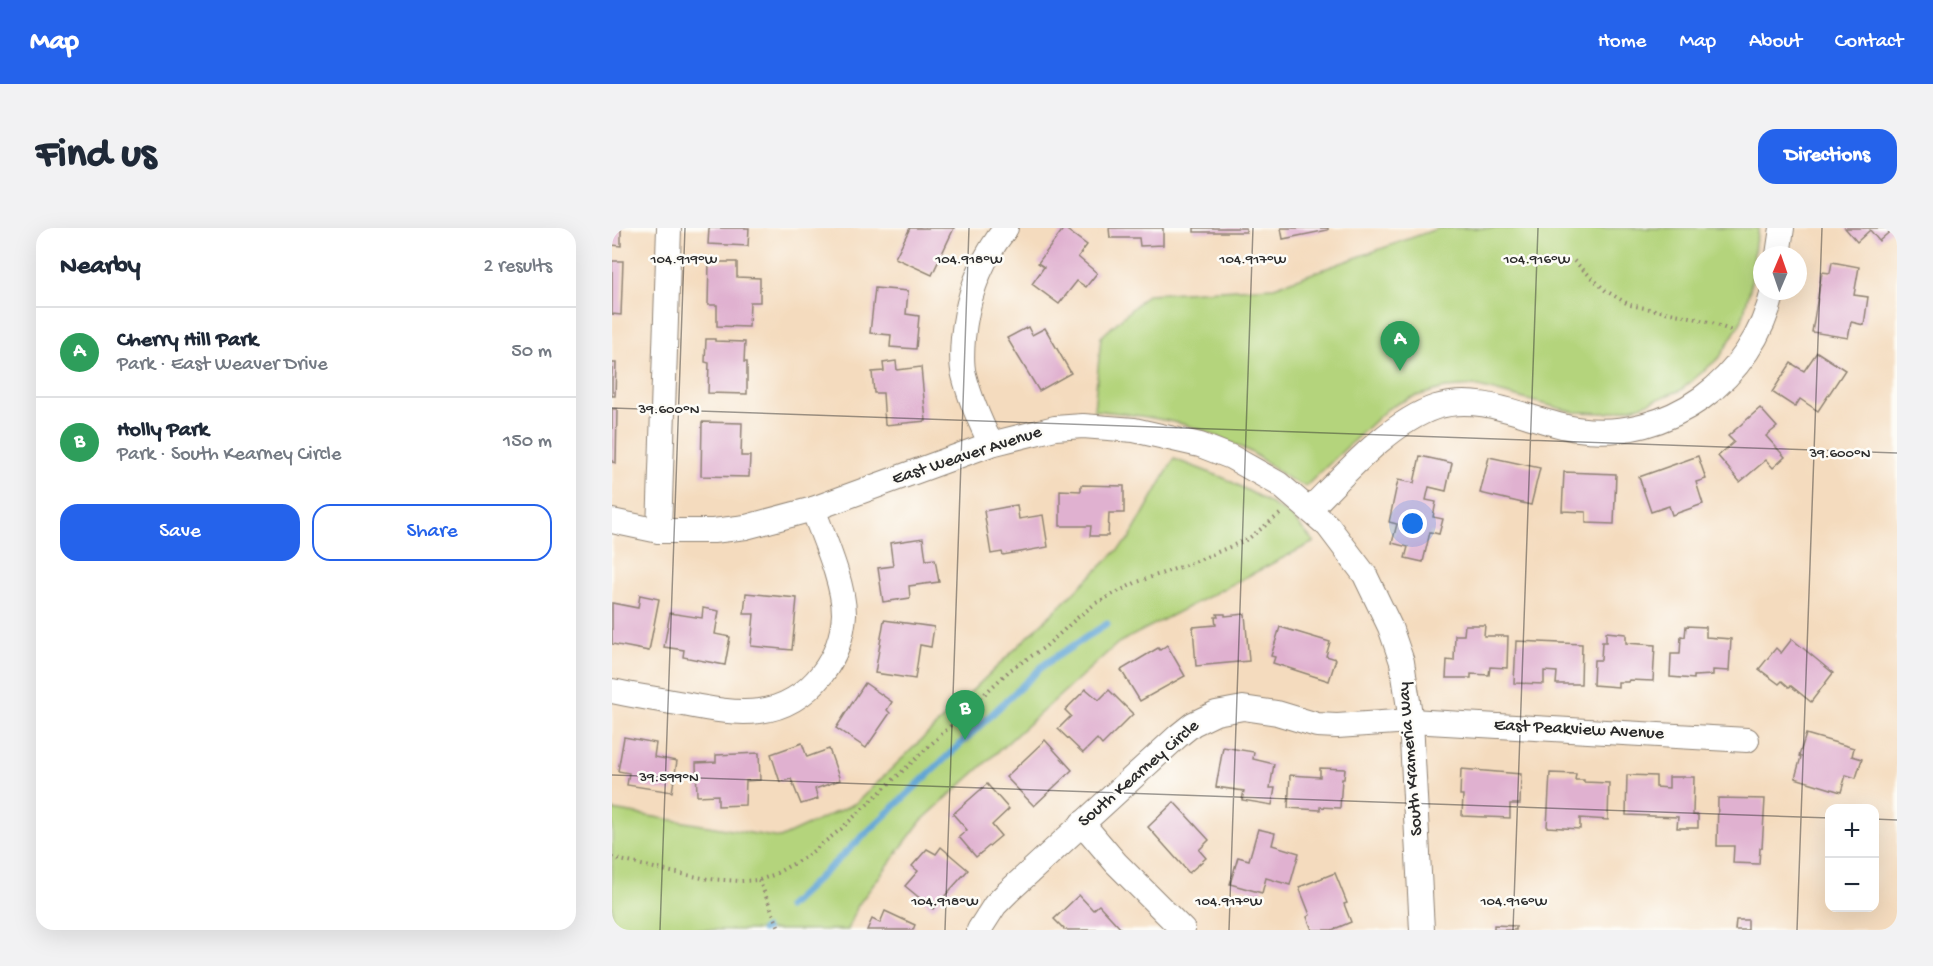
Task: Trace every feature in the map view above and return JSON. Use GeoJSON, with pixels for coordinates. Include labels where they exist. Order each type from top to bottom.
{"type":"FeatureCollection","features":[{"type":"Feature","properties":{"kind":"street"},"geometry":{"type":"LineString","coordinates":[[659,531],[669,228]]}},
{"type":"Feature","properties":{"kind":"street"},"geometry":{"type":"LineString","coordinates":[[991,444],[980,422],[963,373],[962,348],[971,293],[981,267],[995,241],[1006,228]]}},
{"type":"Feature","properties":{"kind":"street"},"geometry":{"type":"LineString","coordinates":[[1779,246],[1782,228]]}},
{"type":"Feature","properties":{"kind":"street"},"geometry":{"type":"LineString","coordinates":[[1310,508],[1388,434],[1412,417],[1436,407],[1479,404],[1577,429],[1600,431],[1630,428],[1660,420],[1692,405],[1720,384],[1741,362],[1753,344],[1771,300]]}},
{"type":"Feature","properties":{"kind":"street","name":"East Weaver Avenue"},"geometry":{"type":"LineString","coordinates":[[612,521],[659,531],[713,531],[746,527],[813,509],[991,444],[1055,428],[1083,426],[1134,430],[1200,445],[1231,457],[1279,484],[1310,508]]}},
{"type":"Feature","properties":{"kind":"street","name":"South Krameria Way"},"geometry":{"type":"LineString","coordinates":[[1310,508],[1328,526],[1365,575],[1390,627],[1402,662],[1411,721],[1422,930]]}},
{"type":"Feature","properties":{"kind":"street"},"geometry":{"type":"LineString","coordinates":[[612,690],[726,712],[754,712],[775,708],[794,700],[812,687],[836,651],[844,613],[840,590],[813,509]]}},
{"type":"Feature","properties":{"kind":"street","name":"South Kearney Circle"},"geometry":{"type":"LineString","coordinates":[[979,930],[995,906],[1008,892],[1082,823],[1178,736],[1193,724],[1216,712],[1254,708],[1317,725],[1337,726],[1411,721]]}},
{"type":"Feature","properties":{"kind":"street","name":"East Peakview Avenue"},"geometry":{"type":"LineString","coordinates":[[1411,721],[1747,740]]}},
{"type":"Feature","properties":{"kind":"street"},"geometry":{"type":"LineString","coordinates":[[1082,823],[1116,863],[1182,930]]}},
{"type":"Feature","properties":{"kind":"path"},"geometry":{"type":"LineString","coordinates":[[1574,261],[1606,291],[1630,305],[1712,323],[1726,328],[1753,344]]}},
{"type":"Feature","properties":{"kind":"path"},"geometry":{"type":"LineString","coordinates":[[612,858],[708,879],[759,880],[773,875],[807,856],[841,829],[1010,670],[1045,647],[1096,603],[1137,582],[1213,555],[1248,539],[1286,510],[1310,508]]}},
{"type":"Feature","properties":{"kind":"path"},"geometry":{"type":"LineString","coordinates":[[759,880],[780,930]]}},
{"type":"Feature","properties":{"kind":"green space"},"geometry":{"type":"Polygon","coordinates":[[[1439,228],[1759,228],[1753,246],[1751,285],[1742,320],[1720,357],[1681,390],[1640,406],[1607,413],[1574,412],[1475,386],[1445,388],[1409,398],[1387,409],[1306,486],[1290,480],[1247,450],[1202,430],[1164,420],[1094,410],[1101,337],[1148,294],[1274,287],[1439,228]]]}},
{"type":"Feature","properties":{"kind":"green space"},"geometry":{"type":"Polygon","coordinates":[[[1174,459],[1224,478],[1258,496],[1291,516],[1314,542],[1118,643],[921,821],[858,905],[848,930],[612,930],[612,810],[780,838],[856,803],[1129,539],[1174,459]]]}},
{"type":"Feature","properties":{"kind":"building"},"geometry":{"type":"Polygon","coordinates":[[[612,228],[621,228],[621,246],[612,245],[612,228]]]}},
{"type":"Feature","properties":{"kind":"building"},"geometry":{"type":"Polygon","coordinates":[[[709,228],[749,228],[748,246],[708,244],[709,228]]]}},
{"type":"Feature","properties":{"kind":"building"},"geometry":{"type":"Polygon","coordinates":[[[910,228],[954,228],[932,275],[895,258],[910,228]]]}},
{"type":"Feature","properties":{"kind":"building"},"geometry":{"type":"Polygon","coordinates":[[[1064,228],[1087,245],[1078,257],[1097,273],[1086,287],[1077,281],[1059,304],[1032,284],[1044,267],[1038,263],[1064,228]]]}},
{"type":"Feature","properties":{"kind":"building"},"geometry":{"type":"Polygon","coordinates":[[[1109,228],[1163,228],[1163,245],[1140,246],[1139,238],[1110,238],[1109,228]]]}},
{"type":"Feature","properties":{"kind":"building"},"geometry":{"type":"Polygon","coordinates":[[[1194,228],[1246,228],[1246,232],[1194,232],[1194,228]]]}},
{"type":"Feature","properties":{"kind":"building"},"geometry":{"type":"Polygon","coordinates":[[[1281,228],[1328,228],[1328,230],[1283,239],[1281,228]]]}},
{"type":"Feature","properties":{"kind":"building"},"geometry":{"type":"Polygon","coordinates":[[[1845,228],[1894,228],[1879,241],[1870,230],[1857,242],[1845,228]]]}},
{"type":"Feature","properties":{"kind":"building"},"geometry":{"type":"Polygon","coordinates":[[[612,261],[623,261],[621,315],[612,314],[612,261]]]}},
{"type":"Feature","properties":{"kind":"building"},"geometry":{"type":"Polygon","coordinates":[[[709,262],[737,262],[737,277],[760,278],[760,302],[750,302],[749,327],[717,326],[717,305],[708,305],[709,262]]]}},
{"type":"Feature","properties":{"kind":"building"},"geometry":{"type":"Polygon","coordinates":[[[1832,262],[1859,267],[1854,295],[1868,297],[1864,325],[1851,322],[1848,338],[1812,332],[1822,272],[1830,273],[1832,262]]]}},
{"type":"Feature","properties":{"kind":"building"},"geometry":{"type":"Polygon","coordinates":[[[875,288],[908,291],[906,314],[919,316],[916,349],[890,347],[891,335],[870,333],[875,288]]]}},
{"type":"Feature","properties":{"kind":"building"},"geometry":{"type":"Polygon","coordinates":[[[1028,327],[1032,335],[1045,328],[1071,373],[1039,391],[1007,338],[1028,327]]]}},
{"type":"Feature","properties":{"kind":"building"},"geometry":{"type":"Polygon","coordinates":[[[706,339],[745,342],[747,394],[708,393],[709,363],[705,362],[706,339]]]}},
{"type":"Feature","properties":{"kind":"building"},"geometry":{"type":"Polygon","coordinates":[[[1817,352],[1845,370],[1818,411],[1800,399],[1795,407],[1772,392],[1791,363],[1804,371],[1817,352]]]}},
{"type":"Feature","properties":{"kind":"building"},"geometry":{"type":"Polygon","coordinates":[[[896,361],[897,370],[921,367],[926,421],[885,425],[883,393],[874,393],[872,372],[884,371],[883,363],[896,361]]]}},
{"type":"Feature","properties":{"kind":"building"},"geometry":{"type":"Polygon","coordinates":[[[612,363],[616,363],[615,396],[612,396],[612,363]]]}},
{"type":"Feature","properties":{"kind":"building"},"geometry":{"type":"Polygon","coordinates":[[[1760,408],[1777,427],[1766,436],[1785,457],[1773,468],[1766,460],[1740,482],[1718,456],[1734,442],[1728,436],[1760,408]]]}},
{"type":"Feature","properties":{"kind":"building"},"geometry":{"type":"Polygon","coordinates":[[[612,409],[617,409],[616,463],[612,462],[612,409]]]}},
{"type":"Feature","properties":{"kind":"building"},"geometry":{"type":"Polygon","coordinates":[[[702,422],[742,423],[741,456],[750,456],[749,477],[701,476],[702,422]]]}},
{"type":"Feature","properties":{"kind":"building"},"geometry":{"type":"Polygon","coordinates":[[[1420,456],[1452,463],[1446,491],[1429,487],[1426,500],[1436,502],[1433,517],[1443,519],[1439,534],[1430,532],[1423,562],[1405,558],[1408,547],[1392,543],[1397,524],[1389,522],[1398,480],[1414,483],[1420,456]]]}},
{"type":"Feature","properties":{"kind":"building"},"geometry":{"type":"Polygon","coordinates":[[[1698,456],[1706,479],[1696,482],[1703,504],[1672,515],[1669,506],[1651,512],[1639,477],[1698,456]]]}},
{"type":"Feature","properties":{"kind":"building"},"geometry":{"type":"Polygon","coordinates":[[[1489,457],[1540,468],[1531,505],[1480,493],[1489,457]]]}},
{"type":"Feature","properties":{"kind":"building"},"geometry":{"type":"Polygon","coordinates":[[[1564,472],[1616,474],[1614,524],[1586,523],[1586,512],[1562,511],[1564,472]]]}},
{"type":"Feature","properties":{"kind":"building"},"geometry":{"type":"Polygon","coordinates":[[[1081,485],[1124,486],[1124,513],[1109,513],[1108,536],[1090,536],[1091,526],[1060,526],[1060,490],[1081,491],[1081,485]]]}},
{"type":"Feature","properties":{"kind":"building"},"geometry":{"type":"Polygon","coordinates":[[[1017,505],[1019,519],[1043,515],[1048,547],[1003,555],[1002,552],[991,554],[984,511],[1017,505]]]}},
{"type":"Feature","properties":{"kind":"building"},"geometry":{"type":"Polygon","coordinates":[[[923,538],[926,560],[935,559],[939,582],[909,586],[910,598],[883,602],[878,568],[893,566],[890,543],[923,538]]]}},
{"type":"Feature","properties":{"kind":"building"},"geometry":{"type":"Polygon","coordinates":[[[746,593],[797,598],[792,650],[751,646],[754,614],[744,614],[746,593]]]}},
{"type":"Feature","properties":{"kind":"building"},"geometry":{"type":"Polygon","coordinates":[[[640,595],[659,599],[649,651],[612,644],[612,603],[638,608],[640,595]]]}},
{"type":"Feature","properties":{"kind":"building"},"geometry":{"type":"Polygon","coordinates":[[[703,608],[719,611],[715,634],[730,637],[725,665],[683,657],[684,650],[664,647],[670,613],[702,618],[703,608]]]}},
{"type":"Feature","properties":{"kind":"building"},"geometry":{"type":"Polygon","coordinates":[[[1217,614],[1225,614],[1225,616],[1245,614],[1249,661],[1196,666],[1193,627],[1216,625],[1217,614]]]}},
{"type":"Feature","properties":{"kind":"building"},"geometry":{"type":"Polygon","coordinates":[[[884,620],[934,627],[931,647],[920,645],[915,679],[875,673],[884,620]]]}},
{"type":"Feature","properties":{"kind":"building"},"geometry":{"type":"Polygon","coordinates":[[[1465,625],[1485,625],[1484,636],[1508,636],[1507,668],[1490,667],[1489,675],[1471,674],[1471,678],[1446,678],[1447,660],[1454,661],[1455,635],[1464,635],[1465,625]]]}},
{"type":"Feature","properties":{"kind":"building"},"geometry":{"type":"Polygon","coordinates":[[[1686,626],[1706,627],[1706,637],[1731,639],[1729,671],[1713,670],[1713,675],[1694,676],[1694,679],[1670,677],[1671,654],[1680,654],[1681,636],[1685,637],[1686,626]]]}},
{"type":"Feature","properties":{"kind":"building"},"geometry":{"type":"Polygon","coordinates":[[[1280,627],[1330,642],[1326,656],[1336,659],[1329,681],[1273,663],[1275,657],[1271,656],[1280,627]]]}},
{"type":"Feature","properties":{"kind":"building"},"geometry":{"type":"Polygon","coordinates":[[[1606,632],[1626,634],[1626,643],[1655,645],[1653,681],[1629,680],[1618,682],[1618,687],[1593,685],[1594,660],[1601,660],[1602,642],[1606,642],[1606,632]]]}},
{"type":"Feature","properties":{"kind":"building"},"geometry":{"type":"Polygon","coordinates":[[[1792,639],[1833,673],[1811,702],[1791,686],[1789,687],[1782,681],[1779,684],[1759,669],[1776,648],[1781,653],[1792,639]]]}},
{"type":"Feature","properties":{"kind":"building"},"geometry":{"type":"Polygon","coordinates":[[[1516,641],[1582,644],[1581,684],[1556,684],[1557,672],[1544,671],[1544,684],[1514,683],[1516,641]]]}},
{"type":"Feature","properties":{"kind":"building"},"geometry":{"type":"Polygon","coordinates":[[[1167,645],[1185,676],[1140,701],[1121,670],[1167,645]]]}},
{"type":"Feature","properties":{"kind":"building"},"geometry":{"type":"Polygon","coordinates":[[[865,683],[892,702],[887,710],[890,713],[866,748],[836,728],[865,683]]]}},
{"type":"Feature","properties":{"kind":"building"},"geometry":{"type":"Polygon","coordinates":[[[1086,689],[1099,700],[1109,690],[1133,714],[1102,745],[1097,739],[1083,753],[1058,729],[1071,716],[1065,710],[1086,689]]]}},
{"type":"Feature","properties":{"kind":"building"},"geometry":{"type":"Polygon","coordinates":[[[1806,734],[1854,748],[1852,756],[1862,759],[1856,778],[1846,775],[1841,792],[1795,778],[1806,734]]]}},
{"type":"Feature","properties":{"kind":"building"},"geometry":{"type":"Polygon","coordinates":[[[624,737],[656,743],[654,757],[677,761],[672,792],[627,785],[629,773],[618,771],[624,737]]]}},
{"type":"Feature","properties":{"kind":"building"},"geometry":{"type":"Polygon","coordinates":[[[1045,740],[1072,770],[1034,806],[1006,777],[1045,740]]]}},
{"type":"Feature","properties":{"kind":"building"},"geometry":{"type":"Polygon","coordinates":[[[802,743],[807,757],[829,749],[840,780],[815,789],[818,799],[801,804],[791,779],[780,782],[771,754],[802,743]]]}},
{"type":"Feature","properties":{"kind":"building"},"geometry":{"type":"Polygon","coordinates":[[[1223,747],[1254,752],[1253,759],[1274,764],[1270,788],[1275,788],[1272,805],[1242,800],[1244,791],[1216,787],[1223,747]]]}},
{"type":"Feature","properties":{"kind":"building"},"geometry":{"type":"Polygon","coordinates":[[[759,753],[760,780],[746,781],[745,805],[718,806],[718,795],[697,796],[696,763],[716,762],[716,755],[759,753]]]}},
{"type":"Feature","properties":{"kind":"building"},"geometry":{"type":"Polygon","coordinates":[[[1320,768],[1345,769],[1340,808],[1320,807],[1320,810],[1288,808],[1290,775],[1320,777],[1320,768]]]}},
{"type":"Feature","properties":{"kind":"building"},"geometry":{"type":"Polygon","coordinates":[[[1461,769],[1521,774],[1520,804],[1510,804],[1510,818],[1462,816],[1461,769]]]}},
{"type":"Feature","properties":{"kind":"building"},"geometry":{"type":"Polygon","coordinates":[[[1550,773],[1576,774],[1575,780],[1609,783],[1608,820],[1580,818],[1580,829],[1547,827],[1550,773]]]}},
{"type":"Feature","properties":{"kind":"building"},"geometry":{"type":"Polygon","coordinates":[[[1627,775],[1656,776],[1656,787],[1669,788],[1669,777],[1694,777],[1693,815],[1698,815],[1698,828],[1677,828],[1678,817],[1626,815],[1627,775]]]}},
{"type":"Feature","properties":{"kind":"building"},"geometry":{"type":"Polygon","coordinates":[[[987,784],[1009,809],[992,825],[1001,836],[976,857],[959,837],[967,830],[953,814],[987,784]]]}},
{"type":"Feature","properties":{"kind":"building"},"geometry":{"type":"Polygon","coordinates":[[[1718,798],[1765,799],[1759,864],[1733,863],[1734,846],[1717,846],[1718,798]]]}},
{"type":"Feature","properties":{"kind":"building"},"geometry":{"type":"Polygon","coordinates":[[[1174,802],[1209,840],[1199,850],[1206,858],[1189,873],[1148,827],[1174,802]]]}},
{"type":"Feature","properties":{"kind":"building"},"geometry":{"type":"Polygon","coordinates":[[[1258,829],[1275,833],[1272,845],[1299,853],[1290,885],[1266,878],[1262,893],[1230,884],[1238,857],[1249,860],[1258,829]]]}},
{"type":"Feature","properties":{"kind":"building"},"geometry":{"type":"Polygon","coordinates":[[[941,847],[968,870],[933,909],[905,886],[918,871],[912,866],[927,849],[936,854],[941,847]]]}},
{"type":"Feature","properties":{"kind":"building"},"geometry":{"type":"Polygon","coordinates":[[[1335,873],[1347,903],[1344,904],[1351,922],[1332,930],[1312,930],[1307,917],[1310,915],[1299,887],[1335,873]]]}},
{"type":"Feature","properties":{"kind":"building"},"geometry":{"type":"Polygon","coordinates":[[[1079,895],[1093,910],[1099,905],[1122,930],[1065,930],[1054,919],[1079,895]]]}},
{"type":"Feature","properties":{"kind":"building"},"geometry":{"type":"Polygon","coordinates":[[[885,911],[915,925],[913,930],[867,930],[872,919],[880,923],[885,911]]]}},
{"type":"Feature","properties":{"kind":"building"},"geometry":{"type":"Polygon","coordinates":[[[1736,920],[1748,920],[1748,930],[1735,930],[1736,920]]]}},
{"type":"Feature","properties":{"kind":"building"},"geometry":{"type":"Polygon","coordinates":[[[1494,925],[1516,926],[1516,930],[1494,930],[1494,925]]]}},
{"type":"Feature","properties":{"kind":"waterway"},"geometry":{"type":"LineString","coordinates":[[788,907],[1045,664],[1107,624]]}},
{"type":"Feature","properties":{"kind":"place","name":"Cherry Hill Park"},"geometry":{"type":"Point","coordinates":[1400,371]}},
{"type":"Feature","properties":{"kind":"place","name":"Holly Park"},"geometry":{"type":"Point","coordinates":[965,740]}}]}
